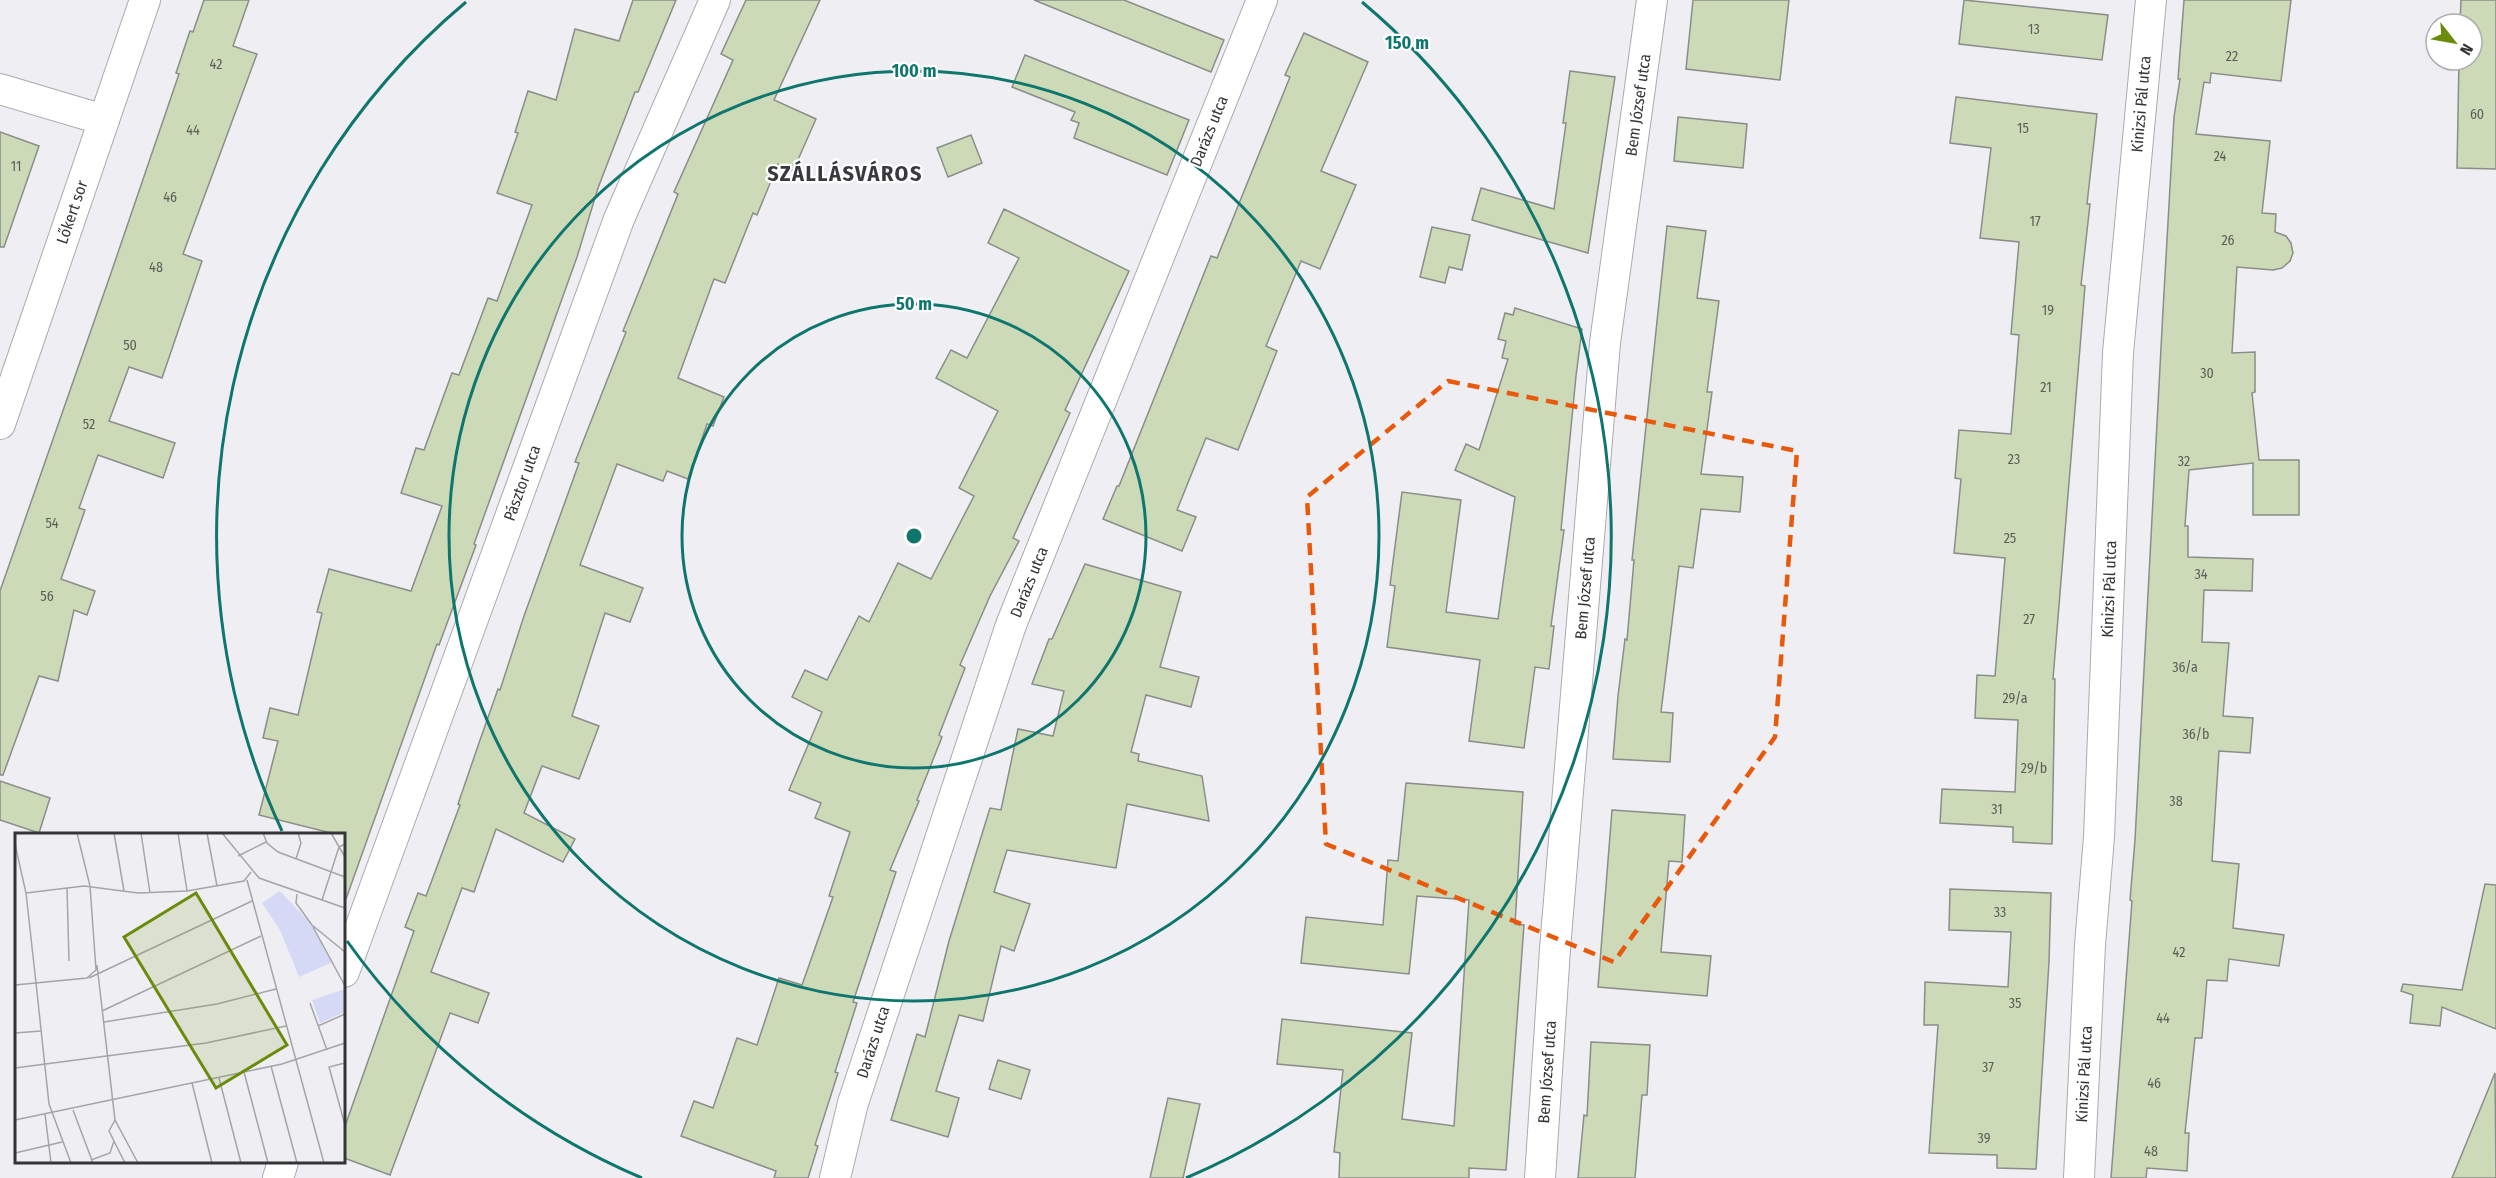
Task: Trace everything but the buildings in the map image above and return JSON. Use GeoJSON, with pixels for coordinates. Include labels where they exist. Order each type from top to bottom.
{"type":"FeatureCollection","features":[{"type":"Feature","properties":{"kind":"street","name":"Lőkert sor"},"geometry":{"type":"LineString","coordinates":[[0,424],[145,0]]}},
{"type":"Feature","properties":{"kind":"street","name":"Pásztor utca"},"geometry":{"type":"LineString","coordinates":[[345,969],[619,219],[715,0]]}},
{"type":"Feature","properties":{"kind":"street","name":"Darázs utca"},"geometry":{"type":"LineString","coordinates":[[835,1178],[853,1103],[1011,625],[1262,0]]}},
{"type":"Feature","properties":{"kind":"street","name":"Bem József utca"},"geometry":{"type":"LineString","coordinates":[[1540,1178],[1556,938],[1605,343],[1652,0]]}},
{"type":"Feature","properties":{"kind":"street","name":"Kinizsi Pál utca"},"geometry":{"type":"LineString","coordinates":[[2079,1178],[2090,945],[2099,837],[2118,353],[2151,0]]}},
{"type":"Feature","properties":{"kind":"street"},"geometry":{"type":"LineString","coordinates":[[0,89],[104,120]]}},
{"type":"Feature","properties":{"kind":"street"},"geometry":{"type":"LineString","coordinates":[[278,1178],[282,1163]]}},
{"type":"Feature","properties":{"kind":"highlighted area"},"geometry":{"type":"Polygon","coordinates":[[[1448,381],[1797,451],[1775,737],[1614,962],[1326,844],[1307,497],[1448,381]]]}},
{"type":"Feature","properties":{"kind":"district","name":"SZÁLLÁSVÁROS"},"geometry":{"type":"Point","coordinates":[845,173]}}]}
